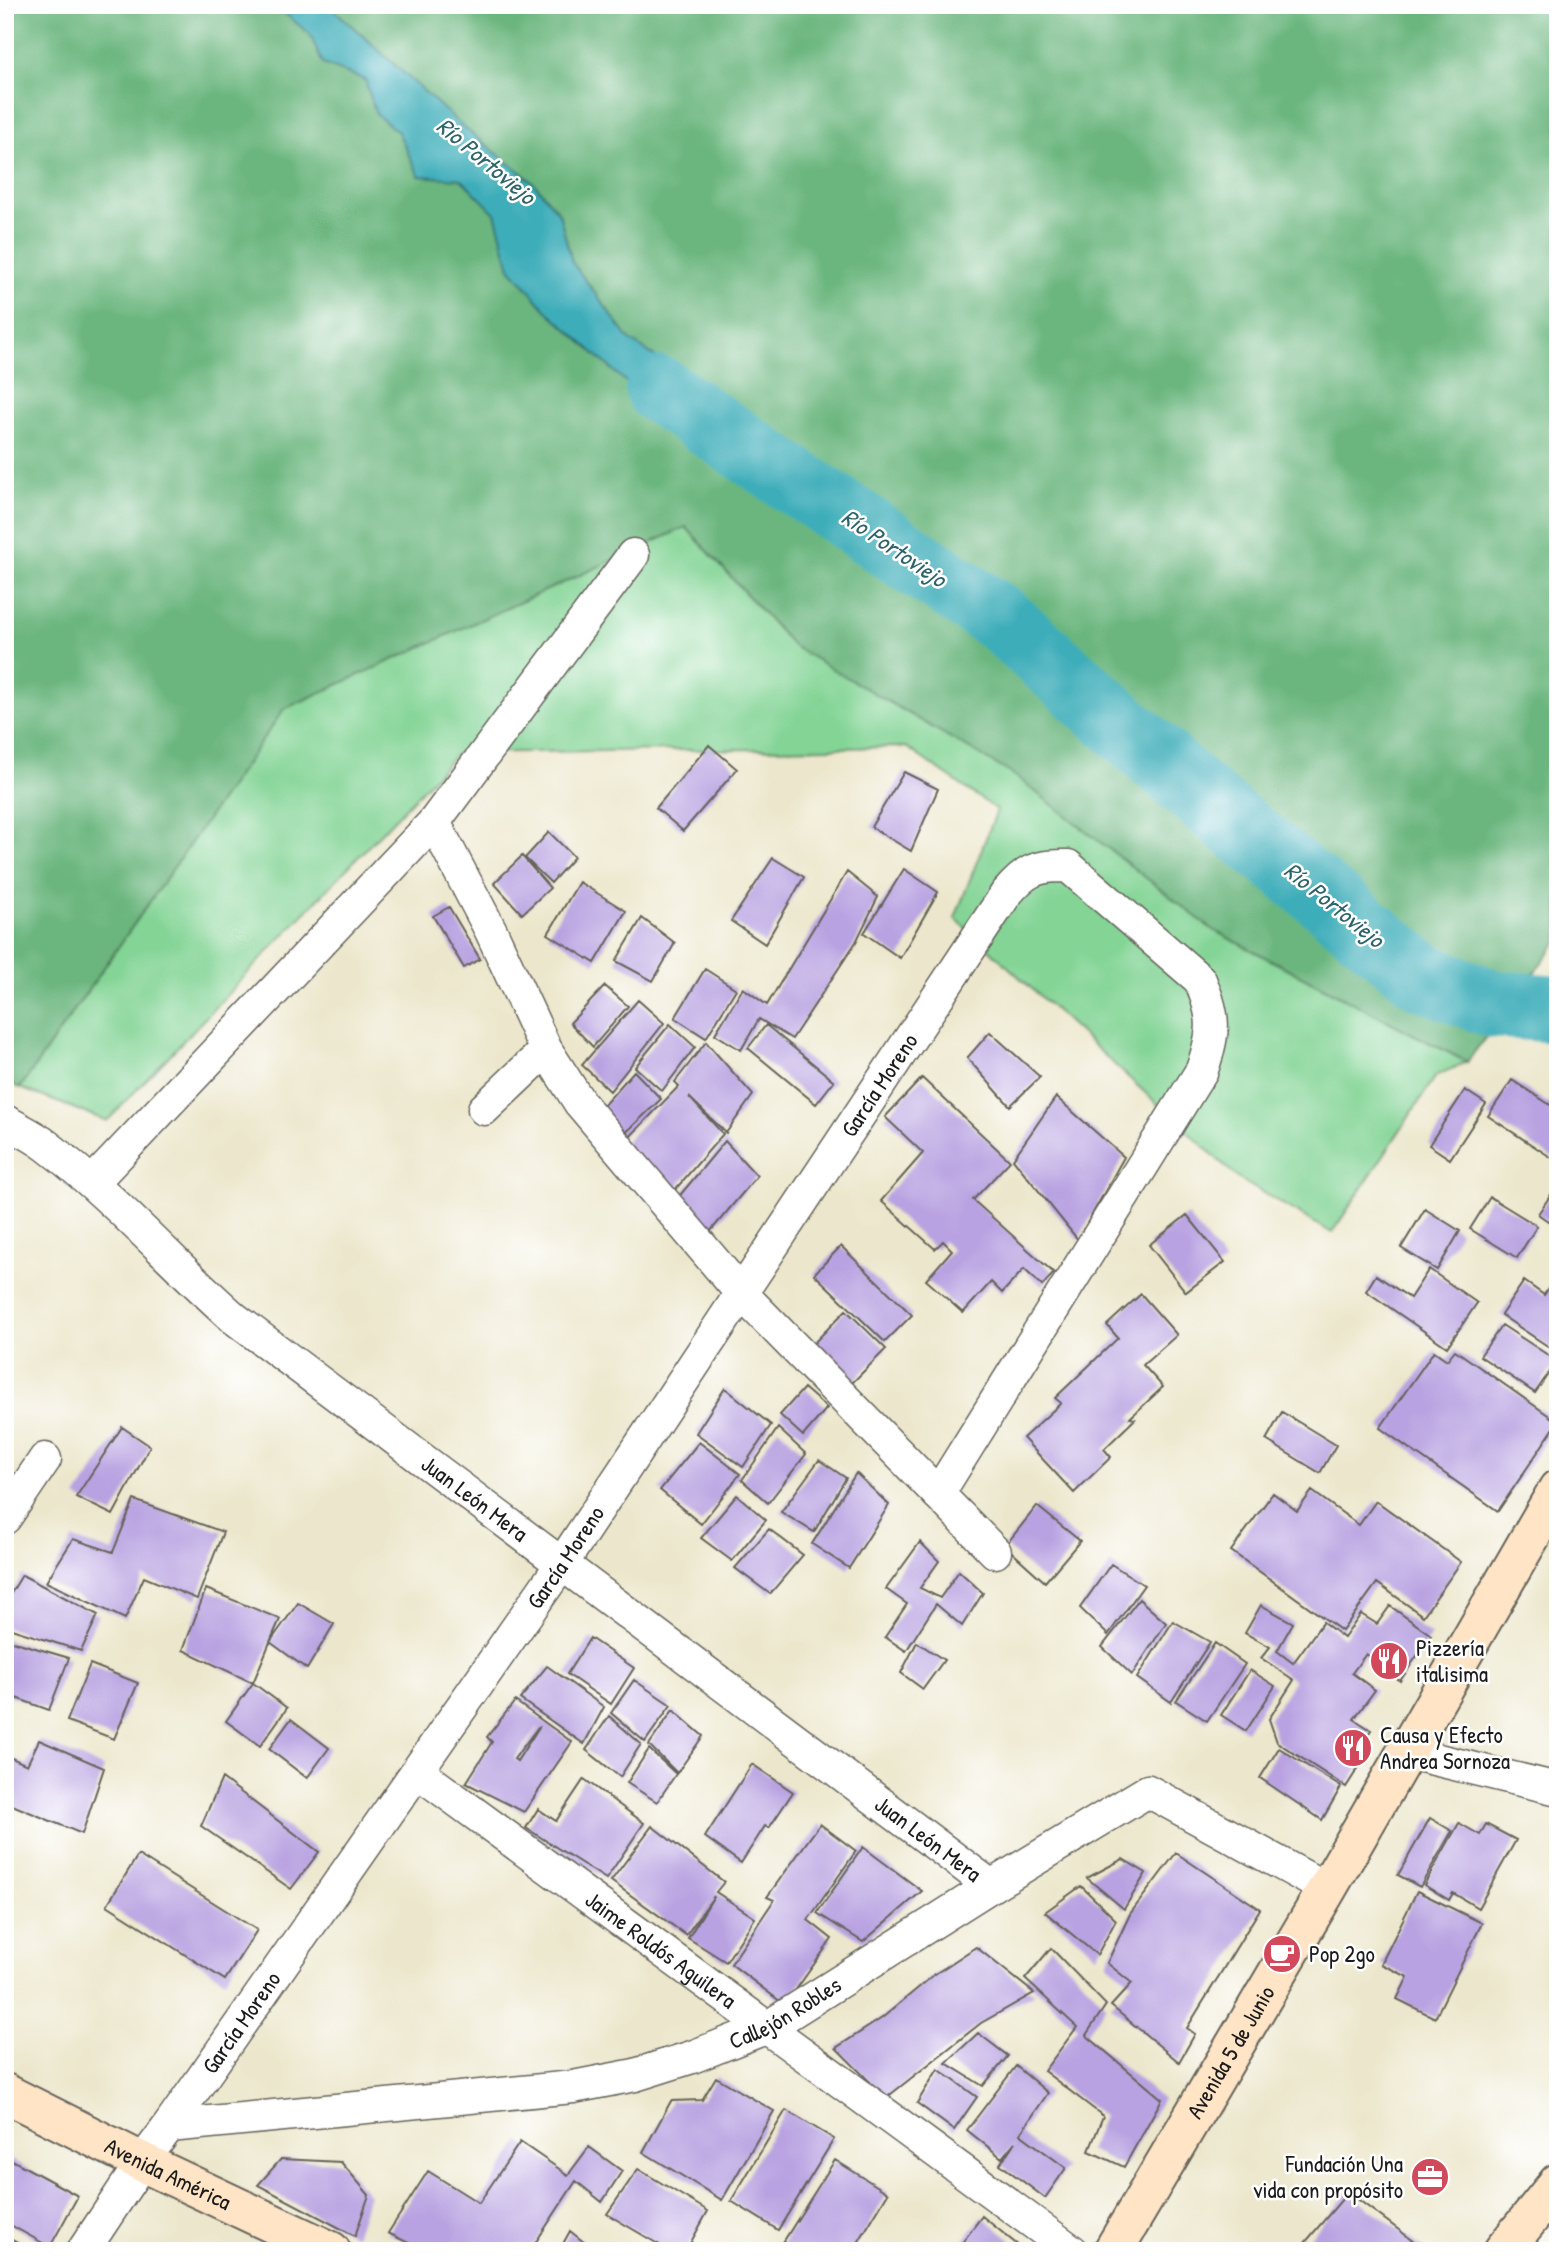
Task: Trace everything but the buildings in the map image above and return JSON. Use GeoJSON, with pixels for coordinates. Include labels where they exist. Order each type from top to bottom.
{"type":"FeatureCollection","features":[{"type":"Feature","properties":{"kind":"street"},"geometry":{"type":"LineString","coordinates":[[92,1183],[434,822],[633,555]]}},
{"type":"Feature","properties":{"kind":"street"},"geometry":{"type":"LineString","coordinates":[[434,822],[491,931],[546,1050],[580,1103],[742,1294],[995,1552]]}},
{"type":"Feature","properties":{"kind":"street","name":"García Moreno"},"geometry":{"type":"LineString","coordinates":[[83,2251],[142,2162],[170,2126],[561,1565],[1006,894],[1021,876],[1045,865],[1068,866],[1200,980],[1211,1006],[1213,1038],[1202,1070],[938,1494]]}},
{"type":"Feature","properties":{"kind":"street"},"geometry":{"type":"LineString","coordinates":[[484,1109],[546,1050]]}},
{"type":"Feature","properties":{"kind":"street","name":"Juan León Mera"},"geometry":{"type":"LineString","coordinates":[[5,1121],[45,1144],[92,1183],[234,1318],[991,1886]]}},
{"type":"Feature","properties":{"kind":"street"},"geometry":{"type":"LineString","coordinates":[[5,1518],[45,1459]]}},
{"type":"Feature","properties":{"kind":"street","name":"Avenida 5 de Junio"},"geometry":{"type":"LineString","coordinates":[[1113,2251],[1558,1489]]}},
{"type":"Feature","properties":{"kind":"street"},"geometry":{"type":"LineString","coordinates":[[1405,1752],[1558,1789]]}},
{"type":"Feature","properties":{"kind":"street","name":"Jaime Roldós Aguilera"},"geometry":{"type":"LineString","coordinates":[[418,1772],[1072,2251]]}},
{"type":"Feature","properties":{"kind":"street","name":"Callejón Robles"},"geometry":{"type":"LineString","coordinates":[[170,2126],[573,2087],[635,2075],[692,2057],[768,2027],[991,1886],[1148,1791],[1326,1889]]}},
{"type":"Feature","properties":{"kind":"street","name":"Avenida América"},"geometry":{"type":"LineString","coordinates":[[5,2093],[142,2162],[331,2251]]}},
{"type":"Feature","properties":{"kind":"street"},"geometry":{"type":"LineString","coordinates":[[1503,2251],[1544,2226],[1558,2183]]}},
{"type":"Feature","properties":{"kind":"green space"},"geometry":{"type":"Polygon","coordinates":[[[5,5],[1558,5],[1558,941],[1467,1062],[1213,930],[1014,775],[793,646],[686,527],[284,709],[20,1088],[5,1082],[5,5]]]}},
{"type":"Feature","properties":{"kind":"green space"},"geometry":{"type":"Polygon","coordinates":[[[686,527],[793,646],[1015,775],[1213,930],[1467,1062],[1436,1076],[1332,1233],[1239,1179],[955,918],[997,810],[906,747],[457,753],[107,1121],[20,1088],[283,709],[686,527]]]}},
{"type":"Feature","properties":{"kind":"water"},"geometry":{"type":"Polygon","coordinates":[[[267,5],[329,5],[462,126],[533,182],[559,213],[572,262],[630,340],[738,410],[787,454],[676,427],[545,309],[510,268],[495,213],[461,179],[419,176],[398,132],[376,114],[365,80],[323,64],[310,34],[283,12],[267,5]]]}},
{"type":"Feature","properties":{"kind":"waterway","name":"Río Portoviejo"},"geometry":{"type":"LineString","coordinates":[[659,390],[1002,620],[1208,802],[1422,976],[1493,1004],[1558,1009]]}},
{"type":"Feature","properties":{"kind":"place","name":"Pizzería italisima"},"geometry":{"type":"Point","coordinates":[1389,1661]}},
{"type":"Feature","properties":{"kind":"place","name":"Causa y Efecto Andrea Sornoza"},"geometry":{"type":"Point","coordinates":[1353,1748]}},
{"type":"Feature","properties":{"kind":"place","name":"Pop 2go"},"geometry":{"type":"Point","coordinates":[1282,1954]}},
{"type":"Feature","properties":{"kind":"place","name":"Fundación Una vida con propósito"},"geometry":{"type":"Point","coordinates":[1430,2177]}}]}
